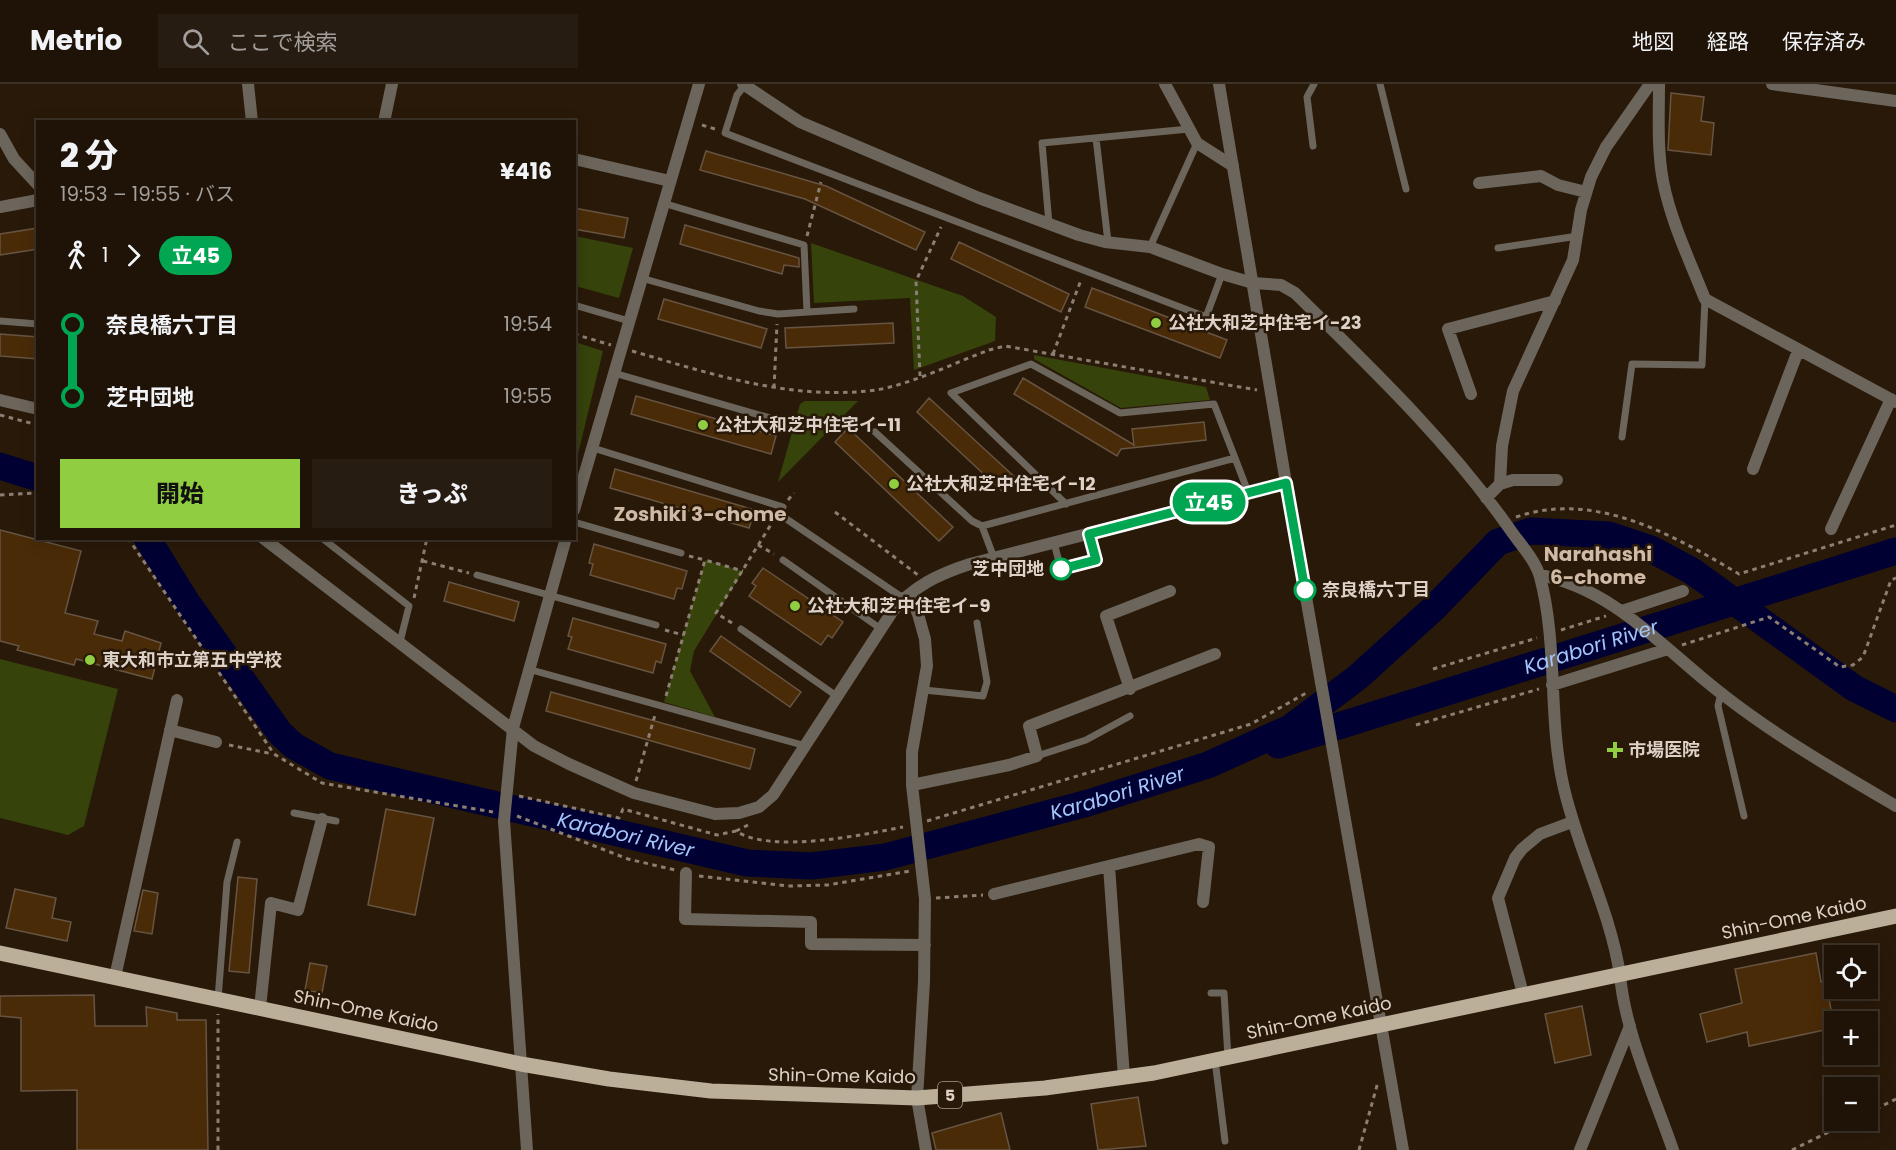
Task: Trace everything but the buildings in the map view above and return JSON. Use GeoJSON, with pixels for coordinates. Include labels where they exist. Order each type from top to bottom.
{"type":"FeatureCollection","features":[{"type":"Feature","properties":{"kind":"main road","name":"Shin-Ome Kaido"},"geometry":{"type":"LineString","coordinates":[[0,953],[520,1064],[609,1080],[711,1091],[790,1096],[917,1098],[1045,1088],[1124,1077],[1222,1059],[1896,916]]}},
{"type":"Feature","properties":{"kind":"street"},"geometry":{"type":"LineString","coordinates":[[248,84],[252,120]]}},
{"type":"Feature","properties":{"kind":"street"},"geometry":{"type":"LineString","coordinates":[[384,120],[392,84]]}},
{"type":"Feature","properties":{"kind":"street"},"geometry":{"type":"LineString","coordinates":[[576,503],[699,84]]}},
{"type":"Feature","properties":{"kind":"street"},"geometry":{"type":"LineString","coordinates":[[744,84],[800,122],[979,198],[1049,224],[1108,242],[1150,247],[1253,283],[1281,285],[1295,293],[1418,415],[1504,521],[1540,575],[1550,635],[1560,770],[1572,822],[1611,936],[1620,975],[1621,993],[1630,1026],[1672,1150]]}},
{"type":"Feature","properties":{"kind":"street"},"geometry":{"type":"LineString","coordinates":[[1165,84],[1197,143],[1233,166]]}},
{"type":"Feature","properties":{"kind":"street"},"geometry":{"type":"LineString","coordinates":[[1219,84],[1270,393],[1403,1150]]}},
{"type":"Feature","properties":{"kind":"street"},"geometry":{"type":"LineString","coordinates":[[1486,498],[1500,480],[1513,391],[1573,260],[1586,192],[1606,147],[1650,84]]}},
{"type":"Feature","properties":{"kind":"street"},"geometry":{"type":"LineString","coordinates":[[1659,84],[1659,152],[1663,182],[1675,224],[1705,299],[1893,400],[1831,529]]}},
{"type":"Feature","properties":{"kind":"street"},"geometry":{"type":"LineString","coordinates":[[1772,84],[1896,102]]}},
{"type":"Feature","properties":{"kind":"street"},"geometry":{"type":"LineString","coordinates":[[0,134],[14,159],[36,183]]}},
{"type":"Feature","properties":{"kind":"street"},"geometry":{"type":"LineString","coordinates":[[576,159],[670,181]]}},
{"type":"Feature","properties":{"kind":"street"},"geometry":{"type":"LineString","coordinates":[[1479,183],[1541,176],[1586,192]]}},
{"type":"Feature","properties":{"kind":"street"},"geometry":{"type":"LineString","coordinates":[[0,207],[36,200]]}},
{"type":"Feature","properties":{"kind":"street"},"geometry":{"type":"LineString","coordinates":[[1471,394],[1448,329],[1555,301]]}},
{"type":"Feature","properties":{"kind":"street"},"geometry":{"type":"LineString","coordinates":[[1753,469],[1798,351]]}},
{"type":"Feature","properties":{"kind":"street"},"geometry":{"type":"LineString","coordinates":[[0,400],[36,409]]}},
{"type":"Feature","properties":{"kind":"street"},"geometry":{"type":"LineString","coordinates":[[1500,480],[1557,480]]}},
{"type":"Feature","properties":{"kind":"street"},"geometry":{"type":"LineString","coordinates":[[266,540],[534,746],[603,781],[668,804],[715,814],[739,813],[759,807],[784,781],[903,598],[927,581],[970,564],[1286,483]]}},
{"type":"Feature","properties":{"kind":"street"},"geometry":{"type":"LineString","coordinates":[[527,1150],[504,832],[506,794],[513,728],[565,540]]}},
{"type":"Feature","properties":{"kind":"street"},"geometry":{"type":"LineString","coordinates":[[1540,575],[1562,580],[1625,613],[1752,716],[1896,806]]}},
{"type":"Feature","properties":{"kind":"street"},"geometry":{"type":"LineString","coordinates":[[1130,689],[1106,616],[1170,591]]}},
{"type":"Feature","properties":{"kind":"street"},"geometry":{"type":"LineString","coordinates":[[1625,613],[1683,591]]}},
{"type":"Feature","properties":{"kind":"street"},"geometry":{"type":"LineString","coordinates":[[903,598],[914,604],[925,639],[927,666],[912,752],[912,785],[919,824],[925,899],[925,945],[917,1098],[926,1150]]}},
{"type":"Feature","properties":{"kind":"street"},"geometry":{"type":"LineString","coordinates":[[1552,684],[1666,647]]}},
{"type":"Feature","properties":{"kind":"street"},"geometry":{"type":"LineString","coordinates":[[912,785],[1010,765],[1037,756],[1029,726],[1130,689],[1215,654]]}},
{"type":"Feature","properties":{"kind":"street"},"geometry":{"type":"LineString","coordinates":[[115,977],[177,700]]}},
{"type":"Feature","properties":{"kind":"street"},"geometry":{"type":"LineString","coordinates":[[170,730],[216,742]]}},
{"type":"Feature","properties":{"kind":"street"},"geometry":{"type":"LineString","coordinates":[[260,1008],[272,903],[298,910],[322,819]]}},
{"type":"Feature","properties":{"kind":"street"},"geometry":{"type":"LineString","coordinates":[[1524,994],[1498,898],[1515,858],[1522,849],[1540,834],[1572,822]]}},
{"type":"Feature","properties":{"kind":"street"},"geometry":{"type":"LineString","coordinates":[[994,894],[1199,844],[1209,847],[1203,902]]}},
{"type":"Feature","properties":{"kind":"street"},"geometry":{"type":"LineString","coordinates":[[1109,866],[1124,1077]]}},
{"type":"Feature","properties":{"kind":"street"},"geometry":{"type":"LineString","coordinates":[[686,873],[685,919],[811,922],[811,944],[925,945]]}},
{"type":"Feature","properties":{"kind":"street"},"geometry":{"type":"LineString","coordinates":[[1580,1150],[1630,1026]]}},
{"type":"Feature","properties":{"kind":"lane"},"geometry":{"type":"LineString","coordinates":[[744,84],[737,95],[725,133],[1206,317],[1222,274]]}},
{"type":"Feature","properties":{"kind":"lane"},"geometry":{"type":"LineString","coordinates":[[1313,146],[1307,98],[1314,84]]}},
{"type":"Feature","properties":{"kind":"lane"},"geometry":{"type":"LineString","coordinates":[[1380,84],[1406,189]]}},
{"type":"Feature","properties":{"kind":"lane"},"geometry":{"type":"LineString","coordinates":[[1049,224],[1042,143],[1189,129]]}},
{"type":"Feature","properties":{"kind":"lane"},"geometry":{"type":"LineString","coordinates":[[1096,138],[1108,242]]}},
{"type":"Feature","properties":{"kind":"lane"},"geometry":{"type":"LineString","coordinates":[[1150,247],[1197,143]]}},
{"type":"Feature","properties":{"kind":"lane"},"geometry":{"type":"LineString","coordinates":[[663,203],[804,245],[807,312]]}},
{"type":"Feature","properties":{"kind":"lane"},"geometry":{"type":"LineString","coordinates":[[1498,248],[1578,236]]}},
{"type":"Feature","properties":{"kind":"lane"},"geometry":{"type":"LineString","coordinates":[[641,278],[759,311],[778,314],[854,309]]}},
{"type":"Feature","properties":{"kind":"lane"},"geometry":{"type":"LineString","coordinates":[[1622,437],[1632,364],[1702,365],[1705,299]]}},
{"type":"Feature","properties":{"kind":"lane"},"geometry":{"type":"LineString","coordinates":[[576,306],[629,321]]}},
{"type":"Feature","properties":{"kind":"lane"},"geometry":{"type":"LineString","coordinates":[[0,321],[36,324]]}},
{"type":"Feature","properties":{"kind":"lane"},"geometry":{"type":"LineString","coordinates":[[1066,504],[951,393],[1031,364],[1120,413],[1214,404],[1248,492]]}},
{"type":"Feature","properties":{"kind":"lane"},"geometry":{"type":"LineString","coordinates":[[614,373],[794,425]]}},
{"type":"Feature","properties":{"kind":"lane"},"geometry":{"type":"LineString","coordinates":[[875,432],[972,521],[982,526],[1235,458]]}},
{"type":"Feature","properties":{"kind":"lane"},"geometry":{"type":"LineString","coordinates":[[592,448],[783,507]]}},
{"type":"Feature","properties":{"kind":"lane"},"geometry":{"type":"LineString","coordinates":[[785,518],[903,598]]}},
{"type":"Feature","properties":{"kind":"lane"},"geometry":{"type":"LineString","coordinates":[[576,523],[681,553]]}},
{"type":"Feature","properties":{"kind":"lane"},"geometry":{"type":"LineString","coordinates":[[982,526],[994,558]]}},
{"type":"Feature","properties":{"kind":"lane"},"geometry":{"type":"LineString","coordinates":[[1054,543],[1061,569],[1096,560],[1089,534]]}},
{"type":"Feature","properties":{"kind":"lane"},"geometry":{"type":"LineString","coordinates":[[325,540],[409,606],[400,642]]}},
{"type":"Feature","properties":{"kind":"lane"},"geometry":{"type":"LineString","coordinates":[[783,560],[881,629]]}},
{"type":"Feature","properties":{"kind":"lane"},"geometry":{"type":"LineString","coordinates":[[477,575],[656,625]]}},
{"type":"Feature","properties":{"kind":"lane"},"geometry":{"type":"LineString","coordinates":[[924,690],[983,696],[987,682],[977,623]]}},
{"type":"Feature","properties":{"kind":"lane"},"geometry":{"type":"LineString","coordinates":[[741,629],[838,697]]}},
{"type":"Feature","properties":{"kind":"lane"},"geometry":{"type":"LineString","coordinates":[[528,669],[807,746]]}},
{"type":"Feature","properties":{"kind":"lane"},"geometry":{"type":"LineString","coordinates":[[1721,693],[1718,706],[1744,816]]}},
{"type":"Feature","properties":{"kind":"lane"},"geometry":{"type":"LineString","coordinates":[[1037,756],[1086,740],[1130,716]]}},
{"type":"Feature","properties":{"kind":"lane"},"geometry":{"type":"LineString","coordinates":[[294,813],[336,821]]}},
{"type":"Feature","properties":{"kind":"lane"},"geometry":{"type":"LineString","coordinates":[[218,999],[227,882],[237,842]]}},
{"type":"Feature","properties":{"kind":"lane"},"geometry":{"type":"LineString","coordinates":[[1211,993],[1224,993],[1222,1059],[1225,1141]]}},
{"type":"Feature","properties":{"kind":"path"},"geometry":{"type":"LineString","coordinates":[[702,124],[725,133]]}},
{"type":"Feature","properties":{"kind":"path"},"geometry":{"type":"LineString","coordinates":[[804,245],[824,171]]}},
{"type":"Feature","properties":{"kind":"path"},"geometry":{"type":"LineString","coordinates":[[920,376],[916,280],[946,218]]}},
{"type":"Feature","properties":{"kind":"path"},"geometry":{"type":"LineString","coordinates":[[1053,354],[1085,270]]}},
{"type":"Feature","properties":{"kind":"path"},"geometry":{"type":"LineString","coordinates":[[774,388],[778,314]]}},
{"type":"Feature","properties":{"kind":"path"},"geometry":{"type":"LineString","coordinates":[[576,335],[750,384],[774,388],[829,392],[878,389],[1005,346],[1270,393]]}},
{"type":"Feature","properties":{"kind":"path"},"geometry":{"type":"LineString","coordinates":[[0,415],[36,424]]}},
{"type":"Feature","properties":{"kind":"path"},"geometry":{"type":"LineString","coordinates":[[0,495],[36,493]]}},
{"type":"Feature","properties":{"kind":"path"},"geometry":{"type":"LineString","coordinates":[[741,629],[716,613],[758,545],[794,493]]}},
{"type":"Feature","properties":{"kind":"path"},"geometry":{"type":"LineString","coordinates":[[1504,521],[1547,509],[1610,513],[1676,538],[1739,574],[1896,525]]}},
{"type":"Feature","properties":{"kind":"path"},"geometry":{"type":"LineString","coordinates":[[835,512],[927,581]]}},
{"type":"Feature","properties":{"kind":"path"},"geometry":{"type":"LineString","coordinates":[[129,540],[274,754]]}},
{"type":"Feature","properties":{"kind":"path"},"geometry":{"type":"LineString","coordinates":[[409,606],[414,598],[427,540]]}},
{"type":"Feature","properties":{"kind":"path"},"geometry":{"type":"LineString","coordinates":[[758,545],[783,560]]}},
{"type":"Feature","properties":{"kind":"path"},"geometry":{"type":"LineString","coordinates":[[681,553],[743,570]]}},
{"type":"Feature","properties":{"kind":"path"},"geometry":{"type":"LineString","coordinates":[[635,782],[705,560]]}},
{"type":"Feature","properties":{"kind":"path"},"geometry":{"type":"LineString","coordinates":[[423,561],[477,575]]}},
{"type":"Feature","properties":{"kind":"path"},"geometry":{"type":"LineString","coordinates":[[1666,647],[1768,617],[1840,667],[1853,665],[1863,657],[1891,580],[1896,578]]}},
{"type":"Feature","properties":{"kind":"path"},"geometry":{"type":"LineString","coordinates":[[1434,669],[1625,613]]}},
{"type":"Feature","properties":{"kind":"path"},"geometry":{"type":"LineString","coordinates":[[656,625],[660,629],[683,635]]}},
{"type":"Feature","properties":{"kind":"path"},"geometry":{"type":"LineString","coordinates":[[1416,725],[1552,684]]}},
{"type":"Feature","properties":{"kind":"path"},"geometry":{"type":"LineString","coordinates":[[919,824],[1251,724],[1308,692]]}},
{"type":"Feature","properties":{"kind":"path"},"geometry":{"type":"LineString","coordinates":[[216,742],[274,754],[322,783],[497,813]]}},
{"type":"Feature","properties":{"kind":"path"},"geometry":{"type":"LineString","coordinates":[[514,815],[628,859],[686,873],[788,886],[828,885],[923,869]]}},
{"type":"Feature","properties":{"kind":"path"},"geometry":{"type":"LineString","coordinates":[[925,899],[994,894]]}},
{"type":"Feature","properties":{"kind":"path"},"geometry":{"type":"LineString","coordinates":[[218,999],[218,1150]]}},
{"type":"Feature","properties":{"kind":"path"},"geometry":{"type":"LineString","coordinates":[[1359,1150],[1386,1051]]}},
{"type":"Feature","properties":{"kind":"path"},"geometry":{"type":"LineString","coordinates":[[1878,1108],[1896,1099]]}},
{"type":"Feature","properties":{"kind":"path"},"geometry":{"type":"LineString","coordinates":[[1792,1150],[1831,1131]]}},
{"type":"Feature","properties":{"kind":"green space"},"geometry":{"type":"Polygon","coordinates":[[[576,236],[633,248],[619,298],[576,286],[576,236]]]}},
{"type":"Feature","properties":{"kind":"green space"},"geometry":{"type":"Polygon","coordinates":[[[811,243],[963,296],[996,317],[995,341],[914,370],[910,298],[814,303],[811,243]]]}},
{"type":"Feature","properties":{"kind":"green space"},"geometry":{"type":"Polygon","coordinates":[[[576,342],[603,351],[576,458],[576,342]]]}},
{"type":"Feature","properties":{"kind":"green space"},"geometry":{"type":"Polygon","coordinates":[[[1034,355],[1206,387],[1210,400],[1121,408],[1034,359],[1034,355]]]}},
{"type":"Feature","properties":{"kind":"green space"},"geometry":{"type":"Polygon","coordinates":[[[805,401],[858,401],[778,482],[800,404],[805,401]]]}},
{"type":"Feature","properties":{"kind":"green space"},"geometry":{"type":"Polygon","coordinates":[[[705,560],[743,571],[694,651],[690,671],[715,717],[664,702],[705,560]]]}},
{"type":"Feature","properties":{"kind":"green space"},"geometry":{"type":"Polygon","coordinates":[[[0,659],[118,689],[84,826],[68,835],[0,818],[0,659]]]}},
{"type":"Feature","properties":{"kind":"waterway","name":"Karabori River"},"geometry":{"type":"LineString","coordinates":[[0,466],[36,477]]}},
{"type":"Feature","properties":{"kind":"waterway","name":"Karabori River"},"geometry":{"type":"LineString","coordinates":[[148,540],[186,601],[280,733],[294,746],[330,766],[747,863],[811,866],[885,857],[1088,803],[1208,765],[1290,728],[1358,677],[1433,609],[1498,542],[1531,531],[1609,535],[1651,549],[1692,571],[1854,688],[1896,709]]}},
{"type":"Feature","properties":{"kind":"waterway","name":"Karabori River"},"geometry":{"type":"LineString","coordinates":[[1278,745],[1896,551]]}},
{"type":"Feature","properties":{"kind":"bus line","name":"立45"},"geometry":{"type":"LineString","coordinates":[[1061,569],[1096,560],[1089,534],[1286,483],[1305,590]]}},
{"type":"Feature","properties":{"kind":"place","name":"公社大和芝中住宅イ-23"},"geometry":{"type":"Point","coordinates":[1156,323]}},
{"type":"Feature","properties":{"kind":"place","name":"公社大和芝中住宅イ-11"},"geometry":{"type":"Point","coordinates":[703,425]}},
{"type":"Feature","properties":{"kind":"place","name":"公社大和芝中住宅イ-12"},"geometry":{"type":"Point","coordinates":[894,484]}},
{"type":"Feature","properties":{"kind":"place","name":"芝中団地"},"geometry":{"type":"Point","coordinates":[1061,569]}},
{"type":"Feature","properties":{"kind":"place","name":"奈良橋六丁目"},"geometry":{"type":"Point","coordinates":[1305,590]}},
{"type":"Feature","properties":{"kind":"place","name":"公社大和芝中住宅イ-9"},"geometry":{"type":"Point","coordinates":[795,606]}},
{"type":"Feature","properties":{"kind":"place","name":"東大和市立第五中学校"},"geometry":{"type":"Point","coordinates":[90,660]}},
{"type":"Feature","properties":{"kind":"place","name":"市場医院"},"geometry":{"type":"Point","coordinates":[1615,750]}},
{"type":"Feature","properties":{"kind":"district","name":"Zoshiki 3-chome"},"geometry":{"type":"Point","coordinates":[700,514]}},
{"type":"Feature","properties":{"kind":"district","name":"Narahashi 6-chome"},"geometry":{"type":"Point","coordinates":[1598,566]}}]}
